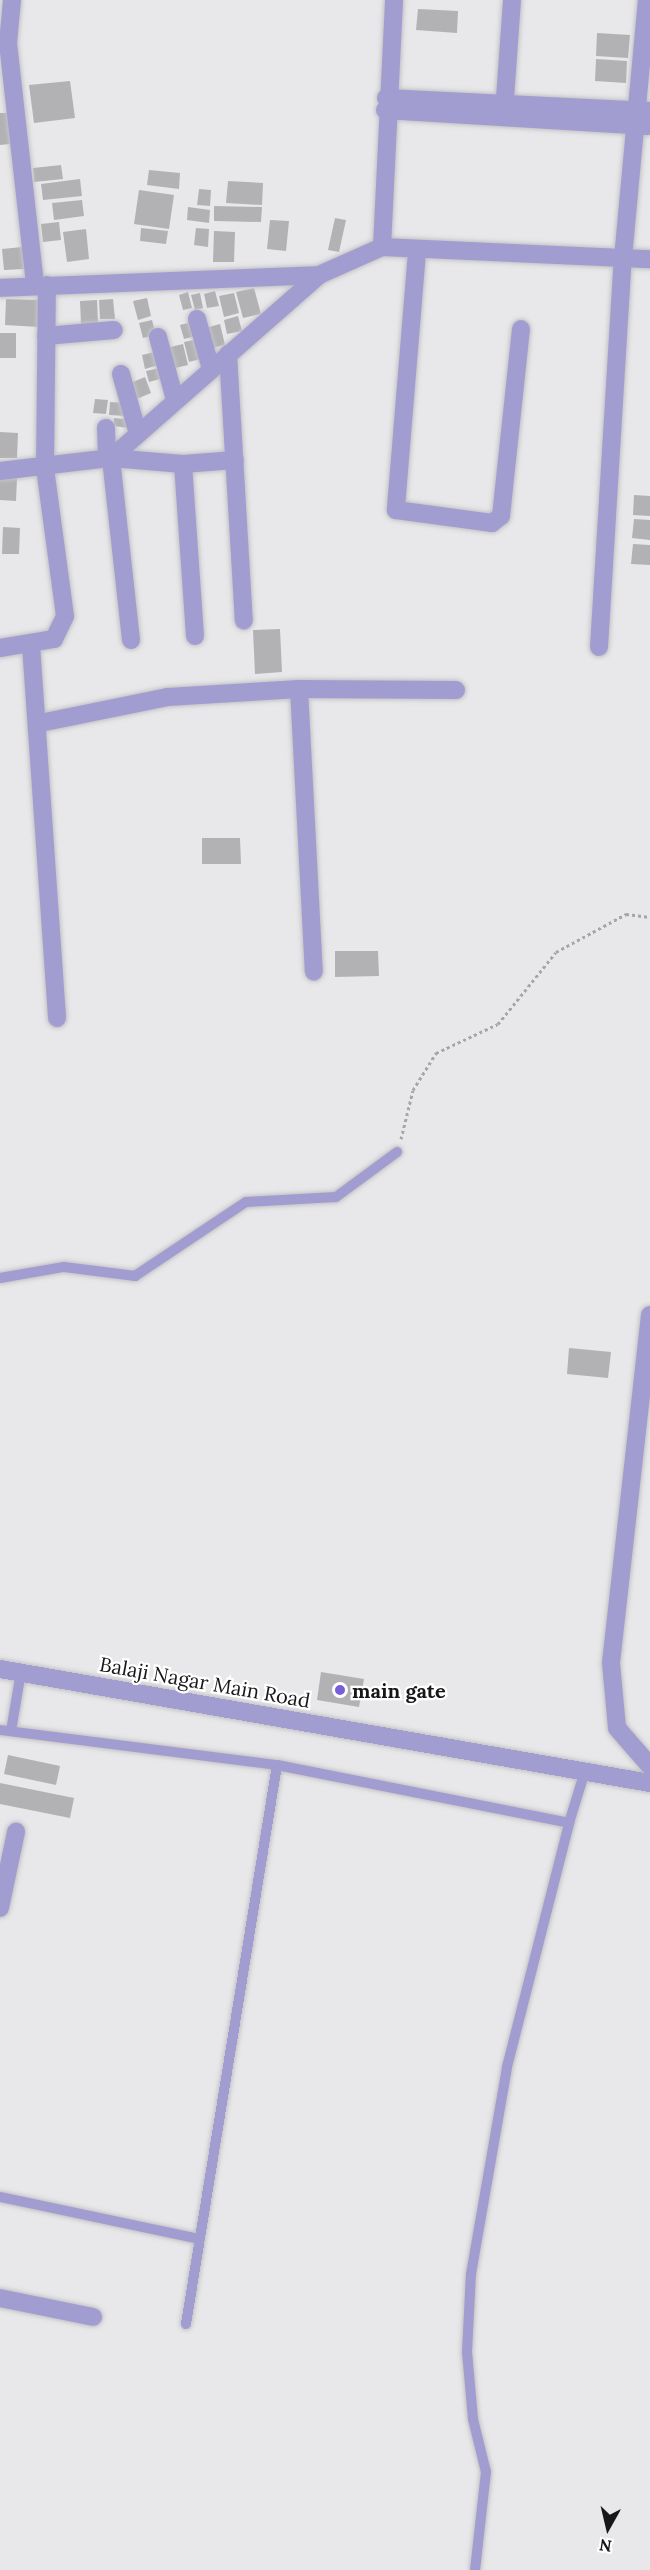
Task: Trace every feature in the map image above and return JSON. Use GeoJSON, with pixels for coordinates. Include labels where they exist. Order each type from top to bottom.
{"type":"FeatureCollection","features":[{"type":"Feature","properties":{"kind":"street"},"geometry":{"type":"LineString","coordinates":[[0,648],[32,645],[54,639],[64,616],[45,469],[46,336],[8,44],[12,0]]}},
{"type":"Feature","properties":{"kind":"street"},"geometry":{"type":"LineString","coordinates":[[382,247],[385,104],[394,0]]}},
{"type":"Feature","properties":{"kind":"street"},"geometry":{"type":"LineString","coordinates":[[504,109],[512,0]]}},
{"type":"Feature","properties":{"kind":"street"},"geometry":{"type":"LineString","coordinates":[[600,647],[623,258],[644,118],[647,0]]}},
{"type":"Feature","properties":{"kind":"street"},"geometry":{"type":"LineString","coordinates":[[385,104],[644,118]]}},
{"type":"Feature","properties":{"kind":"street"},"geometry":{"type":"LineString","coordinates":[[109,458],[319,275],[382,247],[417,252],[650,259]]}},
{"type":"Feature","properties":{"kind":"street"},"geometry":{"type":"LineString","coordinates":[[417,252],[396,510],[492,523],[501,516],[521,329]]}},
{"type":"Feature","properties":{"kind":"street"},"geometry":{"type":"LineString","coordinates":[[0,288],[319,275]]}},
{"type":"Feature","properties":{"kind":"street"},"geometry":{"type":"LineString","coordinates":[[197,319],[211,369]]}},
{"type":"Feature","properties":{"kind":"street"},"geometry":{"type":"LineString","coordinates":[[46,336],[114,330]]}},
{"type":"Feature","properties":{"kind":"street"},"geometry":{"type":"LineString","coordinates":[[158,337],[175,400]]}},
{"type":"Feature","properties":{"kind":"street"},"geometry":{"type":"LineString","coordinates":[[228,354],[244,621]]}},
{"type":"Feature","properties":{"kind":"street"},"geometry":{"type":"LineString","coordinates":[[121,374],[138,434]]}},
{"type":"Feature","properties":{"kind":"street"},"geometry":{"type":"LineString","coordinates":[[106,428],[131,640]]}},
{"type":"Feature","properties":{"kind":"street"},"geometry":{"type":"LineString","coordinates":[[0,471],[45,469],[109,458],[183,464],[235,460]]}},
{"type":"Feature","properties":{"kind":"street"},"geometry":{"type":"LineString","coordinates":[[183,464],[195,636]]}},
{"type":"Feature","properties":{"kind":"street"},"geometry":{"type":"LineString","coordinates":[[32,645],[40,723],[57,1018]]}},
{"type":"Feature","properties":{"kind":"street"},"geometry":{"type":"LineString","coordinates":[[40,723],[168,698],[299,689],[456,690]]}},
{"type":"Feature","properties":{"kind":"street"},"geometry":{"type":"LineString","coordinates":[[299,689],[314,972]]}},
{"type":"Feature","properties":{"kind":"street"},"geometry":{"type":"LineString","coordinates":[[650,1315],[611,1663],[617,1728],[650,1766]]}},
{"type":"Feature","properties":{"kind":"street","name":"Balaji Nagar Main Road"},"geometry":{"type":"LineString","coordinates":[[0,1669],[650,1784]]}},
{"type":"Feature","properties":{"kind":"street"},"geometry":{"type":"LineString","coordinates":[[0,1908],[16,1832]]}},
{"type":"Feature","properties":{"kind":"street"},"geometry":{"type":"LineString","coordinates":[[0,2298],[93,2317]]}},
{"type":"Feature","properties":{"kind":"lane"},"geometry":{"type":"LineString","coordinates":[[0,1278],[63,1268],[135,1276],[246,1202],[336,1197],[397,1152]]}},
{"type":"Feature","properties":{"kind":"lane"},"geometry":{"type":"LineString","coordinates":[[21,1672],[5,1731],[277,1766],[569,1823]]}},
{"type":"Feature","properties":{"kind":"lane"},"geometry":{"type":"LineString","coordinates":[[186,2324],[277,1766]]}},
{"type":"Feature","properties":{"kind":"lane"},"geometry":{"type":"LineString","coordinates":[[475,2570],[486,2472],[473,2420],[467,2352],[471,2274],[507,2067],[569,1823],[585,1771]]}},
{"type":"Feature","properties":{"kind":"lane"},"geometry":{"type":"LineString","coordinates":[[0,2197],[199,2239]]}},
{"type":"Feature","properties":{"kind":"path"},"geometry":{"type":"LineString","coordinates":[[397,1152],[413,1090],[436,1053],[498,1024],[556,952],[626,914],[650,917]]}},
{"type":"Feature","properties":{"kind":"building"},"geometry":{"type":"Polygon","coordinates":[[[418,9],[458,11],[457,33],[416,30],[418,9]]]}},
{"type":"Feature","properties":{"kind":"building"},"geometry":{"type":"Polygon","coordinates":[[[597,33],[630,35],[628,58],[596,56],[597,33]]]}},
{"type":"Feature","properties":{"kind":"building"},"geometry":{"type":"Polygon","coordinates":[[[596,59],[627,61],[626,83],[595,81],[596,59]]]}},
{"type":"Feature","properties":{"kind":"building"},"geometry":{"type":"Polygon","coordinates":[[[70,81],[75,118],[34,123],[29,85],[70,81]]]}},
{"type":"Feature","properties":{"kind":"building"},"geometry":{"type":"Polygon","coordinates":[[[0,113],[7,113],[10,144],[0,145],[0,113]]]}},
{"type":"Feature","properties":{"kind":"building"},"geometry":{"type":"Polygon","coordinates":[[[61,165],[63,179],[34,182],[33,168],[61,165]]]}},
{"type":"Feature","properties":{"kind":"building"},"geometry":{"type":"Polygon","coordinates":[[[149,170],[180,173],[179,189],[147,185],[149,170]]]}},
{"type":"Feature","properties":{"kind":"building"},"geometry":{"type":"Polygon","coordinates":[[[80,179],[82,196],[43,200],[41,184],[80,179]]]}},
{"type":"Feature","properties":{"kind":"building"},"geometry":{"type":"Polygon","coordinates":[[[228,181],[263,183],[262,205],[226,203],[228,181]]]}},
{"type":"Feature","properties":{"kind":"building"},"geometry":{"type":"Polygon","coordinates":[[[199,189],[211,190],[210,206],[197,205],[199,189]]]}},
{"type":"Feature","properties":{"kind":"building"},"geometry":{"type":"Polygon","coordinates":[[[139,190],[174,195],[169,229],[134,224],[139,190]]]}},
{"type":"Feature","properties":{"kind":"building"},"geometry":{"type":"Polygon","coordinates":[[[82,200],[84,216],[54,220],[52,203],[82,200]]]}},
{"type":"Feature","properties":{"kind":"building"},"geometry":{"type":"Polygon","coordinates":[[[214,206],[262,207],[261,222],[214,221],[214,206]]]}},
{"type":"Feature","properties":{"kind":"building"},"geometry":{"type":"Polygon","coordinates":[[[188,207],[210,210],[209,223],[187,220],[188,207]]]}},
{"type":"Feature","properties":{"kind":"building"},"geometry":{"type":"Polygon","coordinates":[[[335,218],[346,220],[339,252],[328,250],[335,218]]]}},
{"type":"Feature","properties":{"kind":"building"},"geometry":{"type":"Polygon","coordinates":[[[270,220],[289,221],[286,251],[267,249],[270,220]]]}},
{"type":"Feature","properties":{"kind":"building"},"geometry":{"type":"Polygon","coordinates":[[[59,222],[61,240],[43,242],[41,224],[59,222]]]}},
{"type":"Feature","properties":{"kind":"building"},"geometry":{"type":"Polygon","coordinates":[[[141,228],[168,231],[166,244],[140,241],[141,228]]]}},
{"type":"Feature","properties":{"kind":"building"},"geometry":{"type":"Polygon","coordinates":[[[196,228],[209,229],[208,247],[194,245],[196,228]]]}},
{"type":"Feature","properties":{"kind":"building"},"geometry":{"type":"Polygon","coordinates":[[[86,229],[89,259],[67,262],[63,232],[86,229]]]}},
{"type":"Feature","properties":{"kind":"building"},"geometry":{"type":"Polygon","coordinates":[[[214,231],[235,232],[234,262],[213,262],[214,231]]]}},
{"type":"Feature","properties":{"kind":"building"},"geometry":{"type":"Polygon","coordinates":[[[22,247],[24,269],[4,270],[2,249],[22,247]]]}},
{"type":"Feature","properties":{"kind":"building"},"geometry":{"type":"Polygon","coordinates":[[[254,288],[261,314],[243,318],[236,292],[254,288]]]}},
{"type":"Feature","properties":{"kind":"building"},"geometry":{"type":"Polygon","coordinates":[[[215,291],[219,306],[207,308],[204,294],[215,291]]]}},
{"type":"Feature","properties":{"kind":"building"},"geometry":{"type":"Polygon","coordinates":[[[188,292],[192,308],[183,310],[179,295],[188,292]]]}},
{"type":"Feature","properties":{"kind":"building"},"geometry":{"type":"Polygon","coordinates":[[[200,293],[203,308],[195,310],[191,295],[200,293]]]}},
{"type":"Feature","properties":{"kind":"building"},"geometry":{"type":"Polygon","coordinates":[[[234,293],[239,313],[224,317],[219,296],[234,293]]]}},
{"type":"Feature","properties":{"kind":"building"},"geometry":{"type":"Polygon","coordinates":[[[147,298],[151,316],[138,320],[133,301],[147,298]]]}},
{"type":"Feature","properties":{"kind":"building"},"geometry":{"type":"Polygon","coordinates":[[[6,299],[40,300],[39,327],[5,325],[6,299]]]}},
{"type":"Feature","properties":{"kind":"building"},"geometry":{"type":"Polygon","coordinates":[[[113,299],[115,319],[100,319],[99,300],[113,299]]]}},
{"type":"Feature","properties":{"kind":"building"},"geometry":{"type":"Polygon","coordinates":[[[97,300],[98,323],[81,324],[80,301],[97,300]]]}},
{"type":"Feature","properties":{"kind":"building"},"geometry":{"type":"Polygon","coordinates":[[[238,316],[242,331],[227,334],[224,320],[238,316]]]}},
{"type":"Feature","properties":{"kind":"building"},"geometry":{"type":"Polygon","coordinates":[[[152,320],[156,335],[143,338],[139,323],[152,320]]]}},
{"type":"Feature","properties":{"kind":"building"},"geometry":{"type":"Polygon","coordinates":[[[196,321],[200,335],[184,339],[180,325],[196,321]]]}},
{"type":"Feature","properties":{"kind":"building"},"geometry":{"type":"Polygon","coordinates":[[[220,324],[225,345],[207,349],[202,329],[220,324]]]}},
{"type":"Feature","properties":{"kind":"building"},"geometry":{"type":"Polygon","coordinates":[[[0,333],[16,333],[16,358],[0,358],[0,333]]]}},
{"type":"Feature","properties":{"kind":"building"},"geometry":{"type":"Polygon","coordinates":[[[199,339],[204,358],[189,362],[184,342],[199,339]]]}},
{"type":"Feature","properties":{"kind":"building"},"geometry":{"type":"Polygon","coordinates":[[[183,344],[188,365],[171,369],[166,348],[183,344]]]}},
{"type":"Feature","properties":{"kind":"building"},"geometry":{"type":"Polygon","coordinates":[[[159,351],[162,364],[145,369],[142,355],[159,351]]]}},
{"type":"Feature","properties":{"kind":"building"},"geometry":{"type":"Polygon","coordinates":[[[164,367],[167,377],[149,382],[146,371],[164,367]]]}},
{"type":"Feature","properties":{"kind":"building"},"geometry":{"type":"Polygon","coordinates":[[[145,377],[151,393],[134,400],[128,384],[145,377]]]}},
{"type":"Feature","properties":{"kind":"building"},"geometry":{"type":"Polygon","coordinates":[[[95,399],[108,400],[106,414],[93,413],[95,399]]]}},
{"type":"Feature","properties":{"kind":"building"},"geometry":{"type":"Polygon","coordinates":[[[110,402],[127,403],[126,416],[109,415],[110,402]]]}},
{"type":"Feature","properties":{"kind":"building"},"geometry":{"type":"Polygon","coordinates":[[[114,418],[131,420],[130,428],[113,426],[114,418]]]}},
{"type":"Feature","properties":{"kind":"building"},"geometry":{"type":"Polygon","coordinates":[[[0,432],[18,433],[17,458],[0,458],[0,432]]]}},
{"type":"Feature","properties":{"kind":"building"},"geometry":{"type":"Polygon","coordinates":[[[0,478],[17,478],[16,501],[0,500],[0,478]]]}},
{"type":"Feature","properties":{"kind":"building"},"geometry":{"type":"Polygon","coordinates":[[[634,495],[650,496],[650,516],[633,515],[634,495]]]}},
{"type":"Feature","properties":{"kind":"building"},"geometry":{"type":"Polygon","coordinates":[[[634,519],[650,520],[650,540],[632,538],[634,519]]]}},
{"type":"Feature","properties":{"kind":"building"},"geometry":{"type":"Polygon","coordinates":[[[3,527],[20,528],[19,554],[2,554],[3,527]]]}},
{"type":"Feature","properties":{"kind":"building"},"geometry":{"type":"Polygon","coordinates":[[[633,544],[650,545],[650,565],[631,564],[633,544]]]}},
{"type":"Feature","properties":{"kind":"building"},"geometry":{"type":"Polygon","coordinates":[[[280,629],[282,672],[255,674],[253,630],[280,629]]]}},
{"type":"Feature","properties":{"kind":"building"},"geometry":{"type":"Polygon","coordinates":[[[202,838],[240,838],[241,864],[202,864],[202,838]]]}},
{"type":"Feature","properties":{"kind":"building"},"geometry":{"type":"Polygon","coordinates":[[[335,951],[378,951],[379,976],[335,977],[335,951]]]}},
{"type":"Feature","properties":{"kind":"building"},"geometry":{"type":"Polygon","coordinates":[[[569,1348],[611,1352],[608,1378],[567,1374],[569,1348]]]}},
{"type":"Feature","properties":{"kind":"building","name":"main gate"},"geometry":{"type":"Polygon","coordinates":[[[321,1672],[364,1679],[359,1707],[317,1700],[321,1672]]]}},
{"type":"Feature","properties":{"kind":"building"},"geometry":{"type":"Polygon","coordinates":[[[8,1755],[60,1766],[56,1785],[4,1774],[8,1755]]]}},
{"type":"Feature","properties":{"kind":"building"},"geometry":{"type":"Polygon","coordinates":[[[0,1783],[74,1798],[70,1818],[0,1804],[0,1783]]]}},
{"type":"Feature","properties":{"kind":"place","name":"main gate"},"geometry":{"type":"Point","coordinates":[340,1690]}}]}
